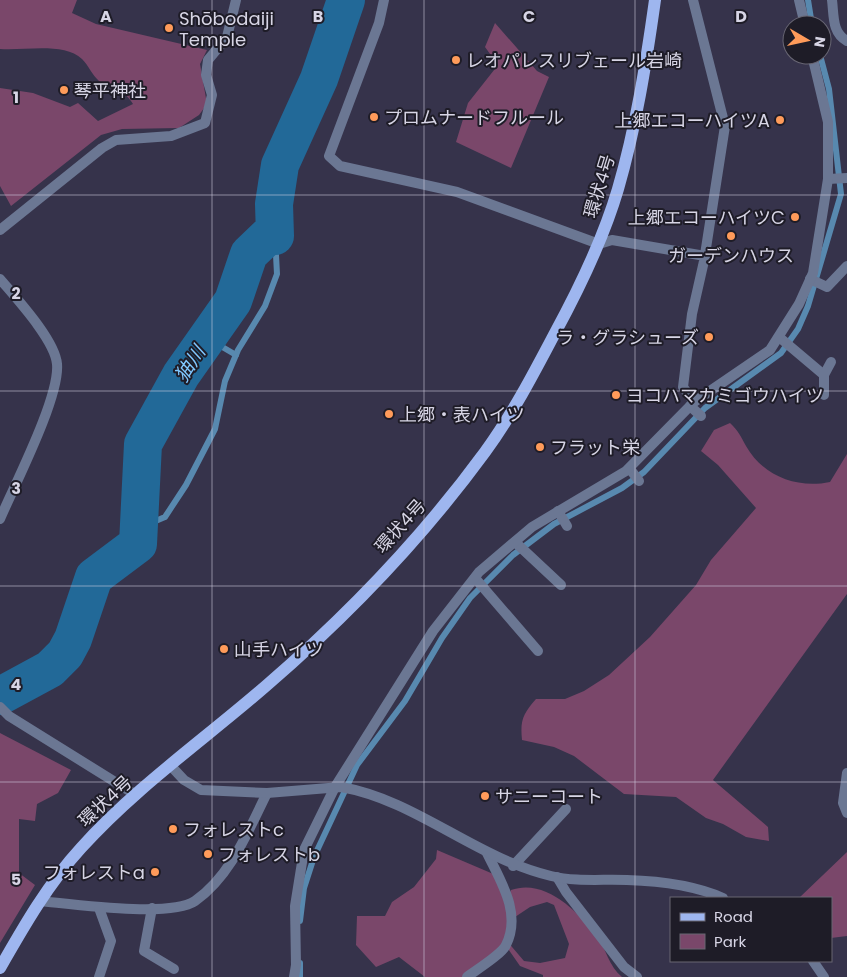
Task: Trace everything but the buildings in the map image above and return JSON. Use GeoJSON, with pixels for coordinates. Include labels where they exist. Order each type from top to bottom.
{"type":"FeatureCollection","features":[{"type":"Feature","properties":{"kind":"main road","name":"環状4号"},"geometry":{"type":"LineString","coordinates":[[0,968],[40,901],[80,849],[136,795],[266,686],[344,616],[429,522],[486,451],[531,377],[580,287],[599,244],[618,190],[641,95],[655,0]]}},
{"type":"Feature","properties":{"kind":"street"},"geometry":{"type":"LineString","coordinates":[[0,230],[102,148],[116,140],[171,136],[205,123],[212,95],[206,75],[208,60],[227,37],[236,0]]}},
{"type":"Feature","properties":{"kind":"street"},"geometry":{"type":"LineString","coordinates":[[384,0],[379,23],[329,156],[340,166],[457,192],[599,244],[612,240],[705,256]]}},
{"type":"Feature","properties":{"kind":"street"},"geometry":{"type":"LineString","coordinates":[[693,0],[725,126],[705,256],[692,314],[683,387],[692,405],[701,416]]}},
{"type":"Feature","properties":{"kind":"street"},"geometry":{"type":"LineString","coordinates":[[798,0],[802,15]]}},
{"type":"Feature","properties":{"kind":"street"},"geometry":{"type":"LineString","coordinates":[[832,0],[836,30],[840,37],[847,41]]}},
{"type":"Feature","properties":{"kind":"street"},"geometry":{"type":"LineString","coordinates":[[294,977],[296,965],[295,906],[304,850],[338,787],[434,631],[477,580],[516,543],[558,512],[630,469],[692,405],[770,350],[799,304],[811,279],[832,179],[828,122],[814,65]]}},
{"type":"Feature","properties":{"kind":"street"},"geometry":{"type":"LineString","coordinates":[[832,179],[847,178]]}},
{"type":"Feature","properties":{"kind":"street"},"geometry":{"type":"LineString","coordinates":[[811,279],[827,287],[847,266]]}},
{"type":"Feature","properties":{"kind":"street"},"geometry":{"type":"LineString","coordinates":[[0,279],[40,326],[58,363],[56,390],[0,519]]}},
{"type":"Feature","properties":{"kind":"street"},"geometry":{"type":"LineString","coordinates":[[779,337],[824,375]]}},
{"type":"Feature","properties":{"kind":"street"},"geometry":{"type":"LineString","coordinates":[[824,395],[824,375],[831,362]]}},
{"type":"Feature","properties":{"kind":"street"},"geometry":{"type":"LineString","coordinates":[[630,469],[639,481]]}},
{"type":"Feature","properties":{"kind":"street"},"geometry":{"type":"LineString","coordinates":[[558,512],[567,526]]}},
{"type":"Feature","properties":{"kind":"street"},"geometry":{"type":"LineString","coordinates":[[516,543],[561,585]]}},
{"type":"Feature","properties":{"kind":"street"},"geometry":{"type":"LineString","coordinates":[[477,580],[538,650]]}},
{"type":"Feature","properties":{"kind":"street"},"geometry":{"type":"LineString","coordinates":[[0,707],[9,716],[136,795]]}},
{"type":"Feature","properties":{"kind":"street"},"geometry":{"type":"LineString","coordinates":[[170,765],[184,780],[201,790],[267,793],[338,787],[353,789],[404,808],[513,866],[557,878],[598,882],[626,880],[663,883],[708,892],[720,897]]}},
{"type":"Feature","properties":{"kind":"street"},"geometry":{"type":"LineString","coordinates":[[847,773],[843,802],[847,813]]}},
{"type":"Feature","properties":{"kind":"street"},"geometry":{"type":"LineString","coordinates":[[40,901],[99,908],[179,908],[194,902],[232,862],[267,793]]}},
{"type":"Feature","properties":{"kind":"street"},"geometry":{"type":"LineString","coordinates":[[513,866],[566,809]]}},
{"type":"Feature","properties":{"kind":"street"},"geometry":{"type":"LineString","coordinates":[[467,977],[506,946],[512,919],[509,896],[487,853]]}},
{"type":"Feature","properties":{"kind":"street"},"geometry":{"type":"LineString","coordinates":[[557,878],[624,967],[637,977]]}},
{"type":"Feature","properties":{"kind":"street"},"geometry":{"type":"LineString","coordinates":[[99,908],[111,941],[99,977]]}},
{"type":"Feature","properties":{"kind":"street"},"geometry":{"type":"LineString","coordinates":[[152,908],[144,951],[174,969]]}},
{"type":"Feature","properties":{"kind":"street"},"geometry":{"type":"LineString","coordinates":[[814,962],[824,977]]}},
{"type":"Feature","properties":{"kind":"green space"},"geometry":{"type":"Polygon","coordinates":[[[0,0],[77,0],[72,13],[96,24],[207,50],[200,64],[207,104],[199,115],[179,128],[122,129],[101,135],[11,206],[0,186],[0,88],[33,93],[70,107],[78,103],[98,121],[133,104],[126,95],[99,81],[82,59],[74,54],[43,48],[0,49],[0,0]]]}},
{"type":"Feature","properties":{"kind":"green space"},"geometry":{"type":"Polygon","coordinates":[[[495,23],[537,71],[549,77],[511,168],[456,142],[468,103],[498,65],[485,47],[495,23]]]}},
{"type":"Feature","properties":{"kind":"green space"},"geometry":{"type":"Polygon","coordinates":[[[730,423],[753,456],[762,465],[771,472],[793,482],[818,484],[830,482],[847,454],[847,594],[713,780],[768,827],[769,841],[746,837],[723,824],[706,818],[676,797],[624,794],[574,756],[554,747],[522,740],[523,718],[536,699],[565,699],[584,691],[609,675],[650,637],[696,585],[711,560],[756,508],[718,465],[701,451],[714,430],[730,423]]]}},
{"type":"Feature","properties":{"kind":"green space"},"geometry":{"type":"Polygon","coordinates":[[[0,733],[71,770],[58,793],[37,804],[35,821],[19,819],[19,873],[35,885],[0,943],[0,733]]]}},
{"type":"Feature","properties":{"kind":"green space"},"geometry":{"type":"Polygon","coordinates":[[[437,850],[498,876],[509,896],[511,890],[523,887],[536,888],[559,899],[588,925],[596,935],[614,968],[622,977],[543,977],[543,975],[520,966],[506,946],[467,977],[425,977],[399,957],[376,967],[356,945],[357,916],[385,916],[392,902],[414,887],[436,859],[437,850]],[[547,902],[530,907],[512,919],[507,941],[524,961],[540,963],[565,958],[569,944],[554,905],[547,902]]]}},
{"type":"Feature","properties":{"kind":"green space"},"geometry":{"type":"Polygon","coordinates":[[[847,852],[847,936],[832,938],[832,897],[800,897],[847,852]]]}},
{"type":"Feature","properties":{"kind":"waterway","name":"㹨川"},"geometry":{"type":"LineString","coordinates":[[0,696],[50,669],[65,654],[73,639],[94,577],[138,544],[143,444],[181,375],[233,301],[249,254],[270,234],[275,236],[274,204],[280,165],[319,79],[346,0]]}},
{"type":"Feature","properties":{"kind":"waterway"},"geometry":{"type":"LineString","coordinates":[[808,0],[810,15]]}},
{"type":"Feature","properties":{"kind":"waterway"},"geometry":{"type":"LineString","coordinates":[[300,921],[304,888],[314,857],[357,765],[405,701],[442,638],[470,598],[513,555],[554,524],[622,488],[644,472],[705,408],[781,353],[798,329],[808,306],[841,194],[829,89],[823,65]]}},
{"type":"Feature","properties":{"kind":"waterway"},"geometry":{"type":"LineString","coordinates":[[139,528],[165,517],[186,485],[215,429],[225,381],[238,350],[265,306],[277,274],[275,236]]}},
{"type":"Feature","properties":{"kind":"waterway"},"geometry":{"type":"LineString","coordinates":[[207,338],[236,355]]}},
{"type":"Feature","properties":{"kind":"waterway"},"geometry":{"type":"LineString","coordinates":[[300,963],[300,977]]}},
{"type":"Feature","properties":{"kind":"place","name":"Shōbodaiji Temple"},"geometry":{"type":"Point","coordinates":[169,28]}},
{"type":"Feature","properties":{"kind":"place","name":"レオパレスリブェール岩崎"},"geometry":{"type":"Point","coordinates":[456,60]}},
{"type":"Feature","properties":{"kind":"place","name":"琴平神社"},"geometry":{"type":"Point","coordinates":[64,90]}},
{"type":"Feature","properties":{"kind":"place","name":"プロムナードフルール"},"geometry":{"type":"Point","coordinates":[374,117]}},
{"type":"Feature","properties":{"kind":"place","name":"上郷エコーハイツA"},"geometry":{"type":"Point","coordinates":[780,120]}},
{"type":"Feature","properties":{"kind":"place","name":"上郷エコーハイツC"},"geometry":{"type":"Point","coordinates":[795,217]}},
{"type":"Feature","properties":{"kind":"place","name":"ガーデンハウス"},"geometry":{"type":"Point","coordinates":[731,236]}},
{"type":"Feature","properties":{"kind":"place","name":"ラ・グラシューズ"},"geometry":{"type":"Point","coordinates":[709,337]}},
{"type":"Feature","properties":{"kind":"place","name":"ヨコハマカミゴウハイツ"},"geometry":{"type":"Point","coordinates":[616,395]}},
{"type":"Feature","properties":{"kind":"place","name":"上郷・表ハイツ"},"geometry":{"type":"Point","coordinates":[389,414]}},
{"type":"Feature","properties":{"kind":"place","name":"フラット栄"},"geometry":{"type":"Point","coordinates":[540,447]}},
{"type":"Feature","properties":{"kind":"place","name":"山手ハイツ"},"geometry":{"type":"Point","coordinates":[224,649]}},
{"type":"Feature","properties":{"kind":"place","name":"サニーコート"},"geometry":{"type":"Point","coordinates":[485,796]}},
{"type":"Feature","properties":{"kind":"place","name":"フォレストc"},"geometry":{"type":"Point","coordinates":[173,829]}},
{"type":"Feature","properties":{"kind":"place","name":"フォレストb"},"geometry":{"type":"Point","coordinates":[208,854]}},
{"type":"Feature","properties":{"kind":"place","name":"フォレストa"},"geometry":{"type":"Point","coordinates":[155,872]}}]}
